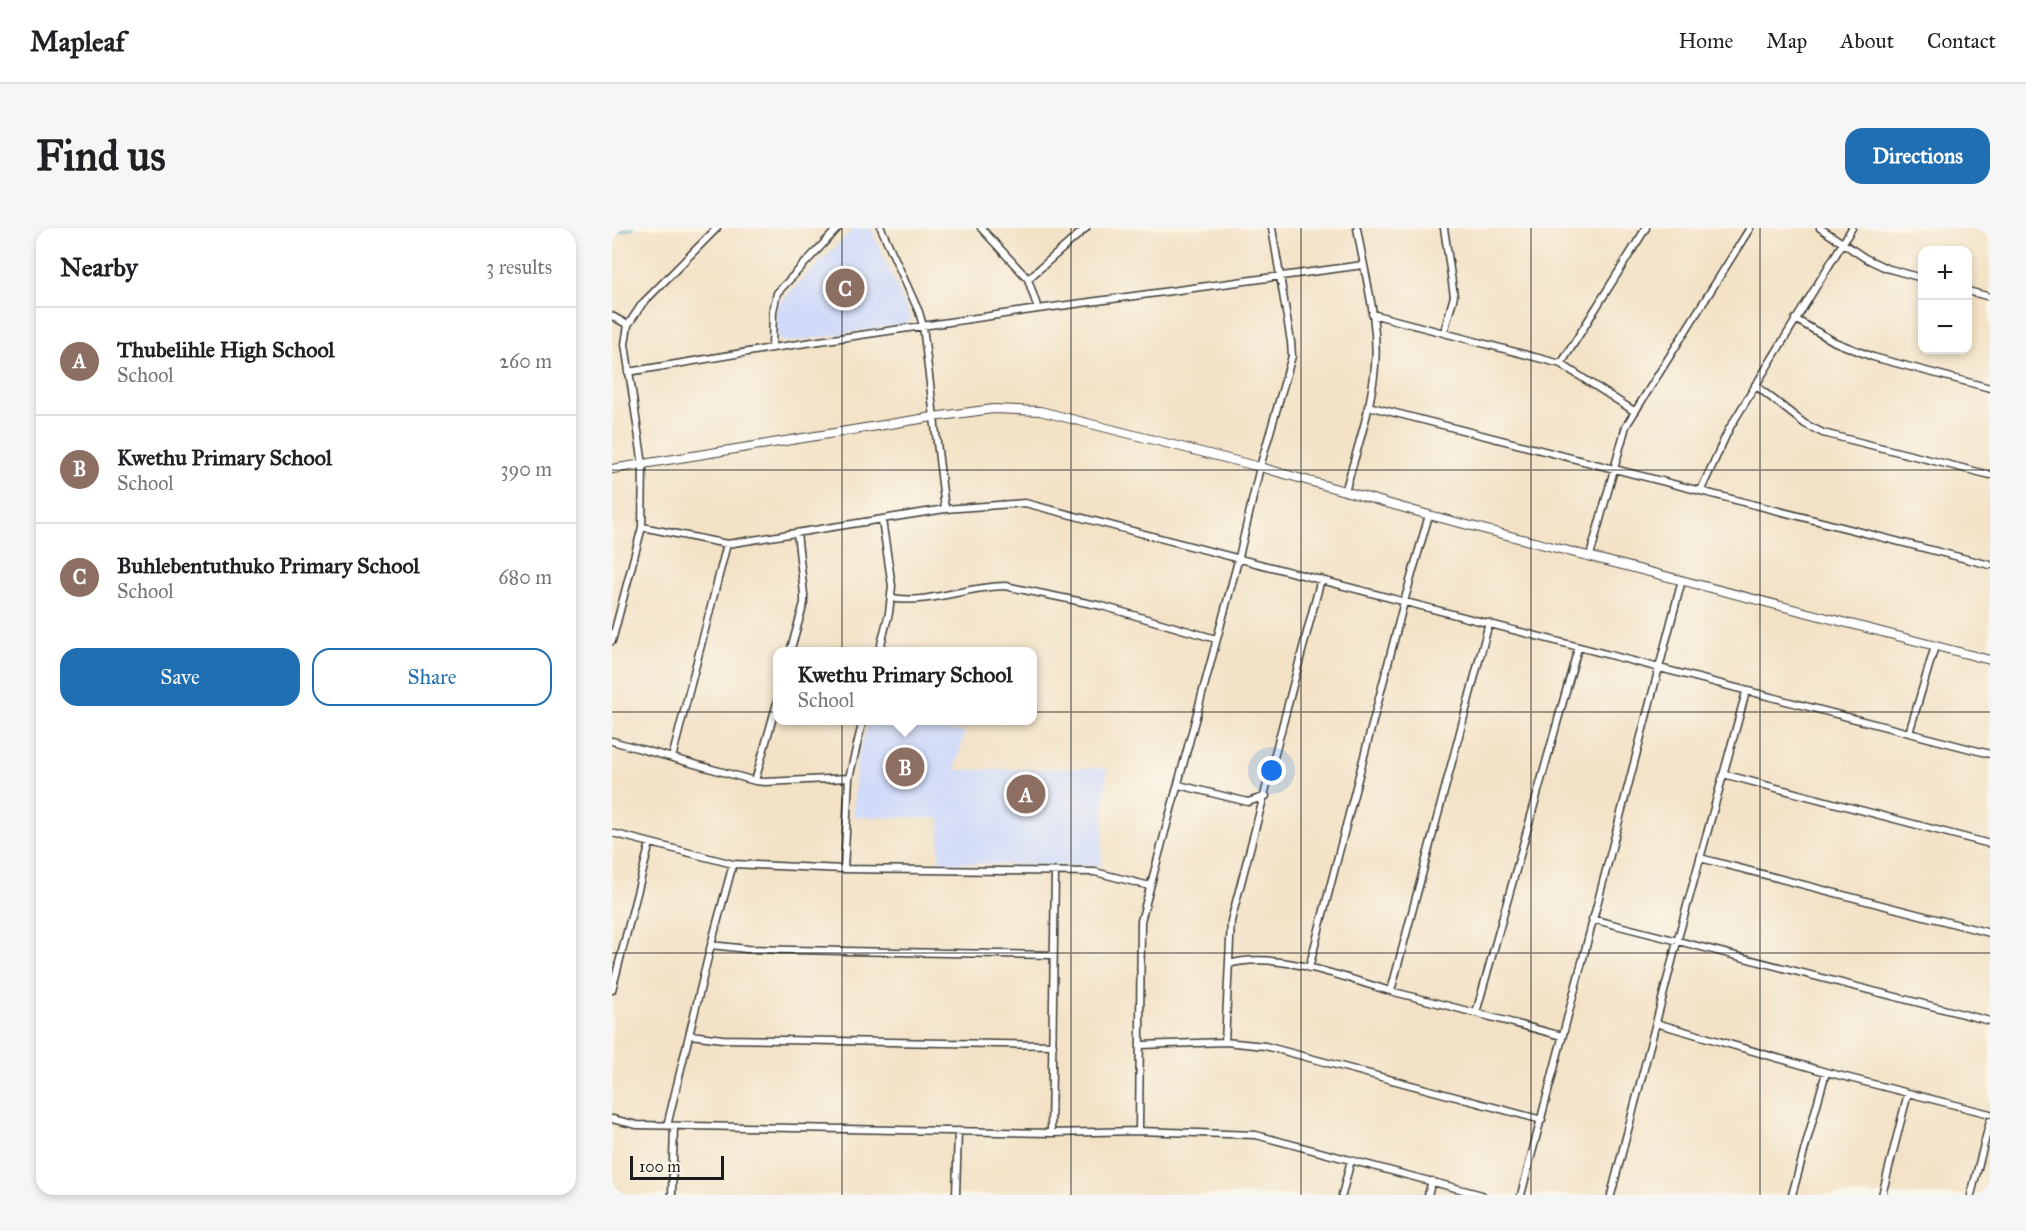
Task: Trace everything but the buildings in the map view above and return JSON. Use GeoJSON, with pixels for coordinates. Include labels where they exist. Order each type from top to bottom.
{"type":"FeatureCollection","features":[{"type":"Feature","properties":{"kind":"street"},"geometry":{"type":"LineString","coordinates":[[612,641],[642,527],[642,465],[625,344],[628,325],[642,304],[717,228]]}},
{"type":"Feature","properties":{"kind":"street"},"geometry":{"type":"LineString","coordinates":[[772,348],[773,311],[777,293],[838,228]]}},
{"type":"Feature","properties":{"kind":"street"},"geometry":{"type":"LineString","coordinates":[[881,228],[919,312],[923,326],[945,509]]}},
{"type":"Feature","properties":{"kind":"street"},"geometry":{"type":"LineString","coordinates":[[981,228],[1028,279],[1038,309]]}},
{"type":"Feature","properties":{"kind":"street"},"geometry":{"type":"LineString","coordinates":[[1028,279],[1086,228]]}},
{"type":"Feature","properties":{"kind":"street"},"geometry":{"type":"LineString","coordinates":[[1139,1131],[1140,931],[1150,886],[1239,557],[1260,467],[1292,356],[1272,228]]}},
{"type":"Feature","properties":{"kind":"street"},"geometry":{"type":"LineString","coordinates":[[1345,492],[1368,406],[1375,368],[1376,345],[1357,228]]}},
{"type":"Feature","properties":{"kind":"street"},"geometry":{"type":"LineString","coordinates":[[1444,228],[1454,296],[1444,332]]}},
{"type":"Feature","properties":{"kind":"street"},"geometry":{"type":"LineString","coordinates":[[1561,364],[1646,228]]}},
{"type":"Feature","properties":{"kind":"street"},"geometry":{"type":"LineString","coordinates":[[1590,556],[1622,435],[1634,411],[1750,228]]}},
{"type":"Feature","properties":{"kind":"street"},"geometry":{"type":"LineString","coordinates":[[1820,228],[1886,268],[1918,277]]}},
{"type":"Feature","properties":{"kind":"street"},"geometry":{"type":"LineString","coordinates":[[1701,490],[1729,429],[1852,228]]}},
{"type":"Feature","properties":{"kind":"street"},"geometry":{"type":"LineString","coordinates":[[628,372],[772,348],[1038,309],[1363,265]]}},
{"type":"Feature","properties":{"kind":"street"},"geometry":{"type":"LineString","coordinates":[[1972,292],[1990,297]]}},
{"type":"Feature","properties":{"kind":"street"},"geometry":{"type":"LineString","coordinates":[[1372,315],[1561,364],[1634,411]]}},
{"type":"Feature","properties":{"kind":"street"},"geometry":{"type":"LineString","coordinates":[[612,316],[628,325]]}},
{"type":"Feature","properties":{"kind":"street"},"geometry":{"type":"LineString","coordinates":[[1795,319],[1835,342],[1873,357],[1990,388]]}},
{"type":"Feature","properties":{"kind":"street"},"geometry":{"type":"LineString","coordinates":[[1755,385],[1805,424],[1823,433],[1990,475]]}},
{"type":"Feature","properties":{"kind":"street"},"geometry":{"type":"LineString","coordinates":[[1368,406],[1990,565]]}},
{"type":"Feature","properties":{"kind":"street"},"geometry":{"type":"LineString","coordinates":[[612,469],[993,409],[1047,412],[1260,467],[1430,515],[1990,660]]}},
{"type":"Feature","properties":{"kind":"street"},"geometry":{"type":"LineString","coordinates":[[642,527],[727,544],[945,509],[1025,503],[1990,754]]}},
{"type":"Feature","properties":{"kind":"street"},"geometry":{"type":"LineString","coordinates":[[1309,968],[1404,602],[1430,515]]}},
{"type":"Feature","properties":{"kind":"street"},"geometry":{"type":"LineString","coordinates":[[880,647],[892,585],[882,520]]}},
{"type":"Feature","properties":{"kind":"street"},"geometry":{"type":"LineString","coordinates":[[791,647],[804,603],[797,533]]}},
{"type":"Feature","properties":{"kind":"street"},"geometry":{"type":"LineString","coordinates":[[672,758],[727,544]]}},
{"type":"Feature","properties":{"kind":"street"},"geometry":{"type":"LineString","coordinates":[[1226,1042],[1229,964],[1235,903],[1266,796],[1321,579]]}},
{"type":"Feature","properties":{"kind":"street"},"geometry":{"type":"LineString","coordinates":[[1521,1195],[1682,580]]}},
{"type":"Feature","properties":{"kind":"street"},"geometry":{"type":"LineString","coordinates":[[891,598],[920,599],[1005,586],[1102,606],[1216,639]]}},
{"type":"Feature","properties":{"kind":"street"},"geometry":{"type":"LineString","coordinates":[[1391,991],[1489,623]]}},
{"type":"Feature","properties":{"kind":"street"},"geometry":{"type":"LineString","coordinates":[[1909,733],[1935,646]]}},
{"type":"Feature","properties":{"kind":"street"},"geometry":{"type":"LineString","coordinates":[[1476,1013],[1578,648]]}},
{"type":"Feature","properties":{"kind":"street"},"geometry":{"type":"LineString","coordinates":[[1611,1195],[1677,942],[1746,692]]}},
{"type":"Feature","properties":{"kind":"street"},"geometry":{"type":"LineString","coordinates":[[755,781],[773,714]]}},
{"type":"Feature","properties":{"kind":"street"},"geometry":{"type":"LineString","coordinates":[[844,869],[849,778],[861,725]]}},
{"type":"Feature","properties":{"kind":"street"},"geometry":{"type":"LineString","coordinates":[[612,741],[755,781],[849,778]]}},
{"type":"Feature","properties":{"kind":"street"},"geometry":{"type":"LineString","coordinates":[[1723,774],[1990,844]]}},
{"type":"Feature","properties":{"kind":"street"},"geometry":{"type":"LineString","coordinates":[[1179,785],[1248,802],[1266,796]]}},
{"type":"Feature","properties":{"kind":"street"},"geometry":{"type":"LineString","coordinates":[[612,833],[733,864],[844,869],[1095,872],[1150,886]]}},
{"type":"Feature","properties":{"kind":"street"},"geometry":{"type":"LineString","coordinates":[[612,990],[650,843]]}},
{"type":"Feature","properties":{"kind":"street"},"geometry":{"type":"LineString","coordinates":[[1700,858],[1990,933]]}},
{"type":"Feature","properties":{"kind":"street"},"geometry":{"type":"LineString","coordinates":[[672,1195],[671,1126],[711,945],[733,864]]}},
{"type":"Feature","properties":{"kind":"street"},"geometry":{"type":"LineString","coordinates":[[1051,1133],[1055,873]]}},
{"type":"Feature","properties":{"kind":"street"},"geometry":{"type":"LineString","coordinates":[[1592,919],[1990,1021]]}},
{"type":"Feature","properties":{"kind":"street"},"geometry":{"type":"LineString","coordinates":[[711,945],[747,949],[1053,955]]}},
{"type":"Feature","properties":{"kind":"street"},"geometry":{"type":"LineString","coordinates":[[1229,964],[1241,960],[1254,960],[1309,968],[1562,1036]]}},
{"type":"Feature","properties":{"kind":"street"},"geometry":{"type":"LineString","coordinates":[[1656,1023],[1826,1072],[1990,1114]]}},
{"type":"Feature","properties":{"kind":"street"},"geometry":{"type":"LineString","coordinates":[[690,1035],[723,1039],[1053,1045]]}},
{"type":"Feature","properties":{"kind":"street"},"geometry":{"type":"LineString","coordinates":[[1141,1045],[1226,1042],[1265,1046],[1542,1120]]}},
{"type":"Feature","properties":{"kind":"street"},"geometry":{"type":"LineString","coordinates":[[1792,1195],[1826,1072]]}},
{"type":"Feature","properties":{"kind":"street"},"geometry":{"type":"LineString","coordinates":[[1882,1195],[1908,1093]]}},
{"type":"Feature","properties":{"kind":"street"},"geometry":{"type":"LineString","coordinates":[[612,1119],[637,1125],[671,1126],[1051,1133],[1139,1131],[1256,1135],[1482,1195]]}},
{"type":"Feature","properties":{"kind":"street"},"geometry":{"type":"LineString","coordinates":[[1971,1195],[1990,1121]]}},
{"type":"Feature","properties":{"kind":"street"},"geometry":{"type":"LineString","coordinates":[[956,1195],[958,1131]]}},
{"type":"Feature","properties":{"kind":"street"},"geometry":{"type":"LineString","coordinates":[[1342,1195],[1351,1160]]}},
{"type":"Feature","properties":{"kind":"street"},"geometry":{"type":"LineString","coordinates":[[1428,1195],[1432,1181]]}},
{"type":"Feature","properties":{"kind":"shaded area"},"geometry":{"type":"Polygon","coordinates":[[[854,228],[871,228],[911,319],[909,323],[785,343],[778,338],[775,313],[778,304],[854,228]]]}},
{"type":"Feature","properties":{"kind":"shaded area"},"geometry":{"type":"Polygon","coordinates":[[[867,725],[903,725],[965,732],[955,770],[1107,768],[1101,866],[939,863],[940,818],[853,817],[856,764],[867,725]]]}},
{"type":"Feature","properties":{"kind":"waterway"},"geometry":{"type":"LineString","coordinates":[[612,234],[633,228]]}},
{"type":"Feature","properties":{"kind":"place","name":"Buhlebentuthuko Primary School"},"geometry":{"type":"Point","coordinates":[845,288]}},
{"type":"Feature","properties":{"kind":"place","name":"Kwethu Primary School"},"geometry":{"type":"Point","coordinates":[905,767]}},
{"type":"Feature","properties":{"kind":"place","name":"Thubelihle High School"},"geometry":{"type":"Point","coordinates":[1026,794]}}]}
